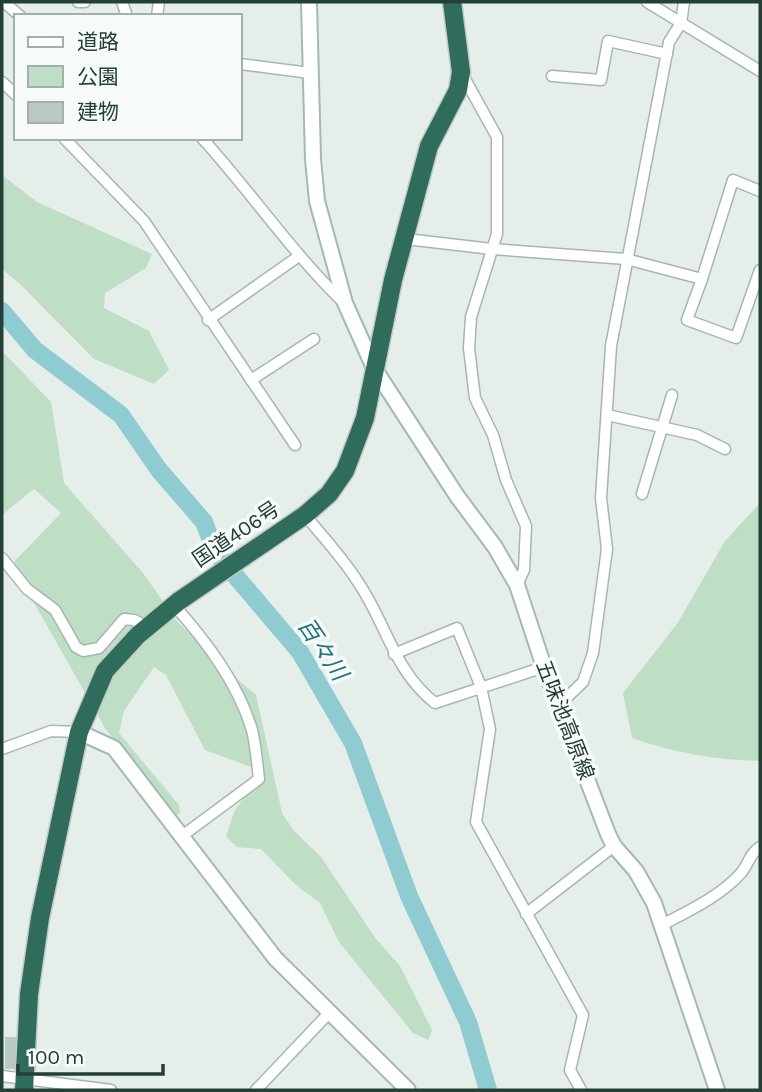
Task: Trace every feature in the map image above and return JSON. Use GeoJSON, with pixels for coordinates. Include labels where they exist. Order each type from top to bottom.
{"type":"FeatureCollection","features":[{"type":"Feature","properties":{"kind":"highway","name":"国道406号"},"geometry":{"type":"LineString","coordinates":[[25,1085],[29,994],[40,918],[79,732],[105,671],[147,628],[176,603],[305,514],[328,494],[345,471],[365,418],[393,280],[429,146],[458,90],[461,72],[452,2]]}},
{"type":"Feature","properties":{"kind":"street"},"geometry":{"type":"LineString","coordinates":[[4,2],[18,14]]}},
{"type":"Feature","properties":{"kind":"street"},"geometry":{"type":"LineString","coordinates":[[78,2],[85,2]]}},
{"type":"Feature","properties":{"kind":"street","name":"五味池高原線"},"geometry":{"type":"LineString","coordinates":[[309,2],[317,201],[345,303],[374,368],[495,547],[516,585],[544,667],[614,846],[636,871],[662,925],[717,1090]]}},
{"type":"Feature","properties":{"kind":"street"},"geometry":{"type":"LineString","coordinates":[[647,2],[760,71]]}},
{"type":"Feature","properties":{"kind":"street"},"geometry":{"type":"LineString","coordinates":[[559,705],[583,682],[593,653],[607,549],[601,498],[611,346],[669,41],[681,23],[684,2]]}},
{"type":"Feature","properties":{"kind":"street"},"geometry":{"type":"LineString","coordinates":[[552,76],[601,80],[608,41],[667,54]]}},
{"type":"Feature","properties":{"kind":"street"},"geometry":{"type":"LineString","coordinates":[[242,64],[310,73]]}},
{"type":"Feature","properties":{"kind":"street"},"geometry":{"type":"LineString","coordinates":[[461,72],[497,137],[498,222],[471,317],[469,348],[475,398],[493,435],[506,480],[526,526],[523,570],[516,585]]}},
{"type":"Feature","properties":{"kind":"street"},"geometry":{"type":"LineString","coordinates":[[66,140],[144,221],[208,320],[295,445]]}},
{"type":"Feature","properties":{"kind":"street"},"geometry":{"type":"LineString","coordinates":[[204,140],[256,200],[299,256],[345,303]]}},
{"type":"Feature","properties":{"kind":"street"},"geometry":{"type":"LineString","coordinates":[[760,191],[733,180],[687,320],[736,338],[760,270]]}},
{"type":"Feature","properties":{"kind":"street"},"geometry":{"type":"LineString","coordinates":[[406,239],[492,249],[626,259],[702,279]]}},
{"type":"Feature","properties":{"kind":"street"},"geometry":{"type":"LineString","coordinates":[[208,320],[299,256]]}},
{"type":"Feature","properties":{"kind":"street"},"geometry":{"type":"LineString","coordinates":[[251,380],[314,339]]}},
{"type":"Feature","properties":{"kind":"street"},"geometry":{"type":"LineString","coordinates":[[642,494],[672,395]]}},
{"type":"Feature","properties":{"kind":"street"},"geometry":{"type":"LineString","coordinates":[[607,415],[697,435],[725,449]]}},
{"type":"Feature","properties":{"kind":"street"},"geometry":{"type":"LineString","coordinates":[[305,514],[359,583],[394,654],[409,677],[435,703],[544,667]]}},
{"type":"Feature","properties":{"kind":"street"},"geometry":{"type":"LineString","coordinates":[[2,558],[27,589],[55,610],[76,647],[83,651],[99,648],[115,625],[124,619],[134,620],[147,628]]}},
{"type":"Feature","properties":{"kind":"street"},"geometry":{"type":"LineString","coordinates":[[176,603],[210,648],[230,683],[251,730],[259,779],[182,836]]}},
{"type":"Feature","properties":{"kind":"street"},"geometry":{"type":"LineString","coordinates":[[394,654],[457,628],[481,687],[489,729],[476,822],[583,1015],[570,1070],[580,1090]]}},
{"type":"Feature","properties":{"kind":"street"},"geometry":{"type":"LineString","coordinates":[[2,749],[51,731],[79,732],[114,748],[275,958],[408,1090]]}},
{"type":"Feature","properties":{"kind":"street"},"geometry":{"type":"LineString","coordinates":[[526,914],[614,846]]}},
{"type":"Feature","properties":{"kind":"street"},"geometry":{"type":"LineString","coordinates":[[662,925],[701,904],[742,873],[752,852],[760,847]]}},
{"type":"Feature","properties":{"kind":"street"},"geometry":{"type":"LineString","coordinates":[[256,1090],[330,1012]]}},
{"type":"Feature","properties":{"kind":"street"},"geometry":{"type":"LineString","coordinates":[[2,1076],[25,1085],[111,1090]]}},
{"type":"Feature","properties":{"kind":"green space"},"geometry":{"type":"Polygon","coordinates":[[[2,175],[37,202],[152,254],[146,268],[105,293],[104,308],[149,331],[169,370],[154,384],[94,359],[2,269],[2,175]]]}},
{"type":"Feature","properties":{"kind":"green space"},"geometry":{"type":"Polygon","coordinates":[[[2,351],[51,402],[64,483],[143,573],[176,620],[219,664],[256,695],[282,813],[294,831],[321,857],[376,939],[400,966],[432,1030],[428,1040],[413,1033],[339,942],[320,903],[296,885],[261,849],[237,847],[226,836],[234,812],[262,771],[205,750],[166,675],[154,667],[124,711],[119,733],[179,805],[180,813],[173,817],[105,728],[12,564],[61,513],[34,489],[2,515],[2,351]]]}},
{"type":"Feature","properties":{"kind":"green space"},"geometry":{"type":"Polygon","coordinates":[[[760,503],[760,761],[695,755],[632,738],[623,693],[677,624],[725,541],[760,503]]]}},
{"type":"Feature","properties":{"kind":"building"},"geometry":{"type":"Polygon","coordinates":[[[5,1037],[17,1037],[17,1069],[5,1069],[5,1037]]]}},
{"type":"Feature","properties":{"kind":"waterway","name":"百々川"},"geometry":{"type":"LineString","coordinates":[[2,311],[35,350],[121,415],[159,470],[204,522],[216,553],[300,652],[353,743],[409,896],[468,1022],[488,1090]]}}]}
